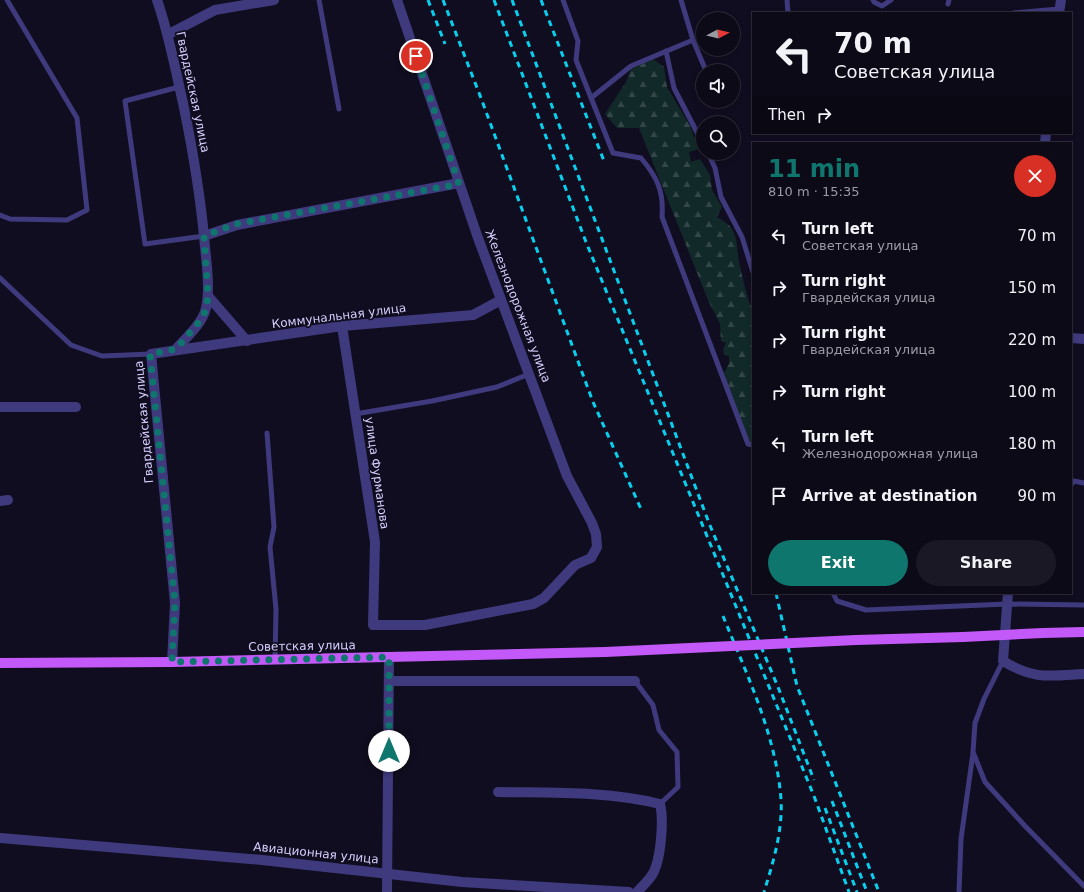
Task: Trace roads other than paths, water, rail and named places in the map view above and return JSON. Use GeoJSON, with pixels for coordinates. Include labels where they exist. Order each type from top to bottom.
{"type":"FeatureCollection","features":[{"type":"Feature","properties":{"kind":"main road","name":"Советская улица"},"geometry":{"type":"LineString","coordinates":[[0,663],[172,662],[605,652],[856,640],[1084,632]]}},
{"type":"Feature","properties":{"kind":"street","name":"Гвардейская улица"},"geometry":{"type":"LineString","coordinates":[[157,0],[168,34],[202,207],[208,296],[206,310],[199,322],[176,349],[150,354],[175,603],[172,662]]}},
{"type":"Feature","properties":{"kind":"street"},"geometry":{"type":"LineString","coordinates":[[168,34],[215,10],[274,0]]}},
{"type":"Feature","properties":{"kind":"street","name":"Железнодорожная улица"},"geometry":{"type":"LineString","coordinates":[[373,625],[425,625],[533,604],[544,598],[575,565],[591,558],[597,547],[592,523],[567,476],[501,300],[459,184],[398,0]]}},
{"type":"Feature","properties":{"kind":"street"},"geometry":{"type":"LineString","coordinates":[[204,236],[236,224],[459,184]]}},
{"type":"Feature","properties":{"kind":"street"},"geometry":{"type":"LineString","coordinates":[[208,296],[247,341]]}},
{"type":"Feature","properties":{"kind":"street","name":"Коммунальная улица"},"geometry":{"type":"LineString","coordinates":[[176,349],[247,341],[342,326],[473,315],[501,300]]}},
{"type":"Feature","properties":{"kind":"street","name":"улица Фурманова"},"geometry":{"type":"LineString","coordinates":[[342,326],[374,542],[373,625]]}},
{"type":"Feature","properties":{"kind":"street"},"geometry":{"type":"LineString","coordinates":[[1072,338],[1084,339]]}},
{"type":"Feature","properties":{"kind":"street"},"geometry":{"type":"LineString","coordinates":[[0,407],[76,407]]}},
{"type":"Feature","properties":{"kind":"street"},"geometry":{"type":"LineString","coordinates":[[1008,594],[1003,662],[1020,672],[1039,676],[1084,674]]}},
{"type":"Feature","properties":{"kind":"street"},"geometry":{"type":"LineString","coordinates":[[387,892],[389,657]]}},
{"type":"Feature","properties":{"kind":"street"},"geometry":{"type":"LineString","coordinates":[[389,681],[635,680]]}},
{"type":"Feature","properties":{"kind":"street"},"geometry":{"type":"LineString","coordinates":[[498,792],[595,794],[632,797],[660,804],[662,813],[662,837],[653,874],[638,892]]}},
{"type":"Feature","properties":{"kind":"street","name":"Авиационная улица"},"geometry":{"type":"LineString","coordinates":[[0,838],[262,860],[388,874],[462,887],[628,892]]}},
{"type":"Feature","properties":{"kind":"lane"},"geometry":{"type":"LineString","coordinates":[[0,215],[10,219],[67,220],[87,210],[77,118],[7,0]]}},
{"type":"Feature","properties":{"kind":"lane"},"geometry":{"type":"LineString","coordinates":[[319,0],[339,109]]}},
{"type":"Feature","properties":{"kind":"lane"},"geometry":{"type":"LineString","coordinates":[[562,0],[578,41],[576,60],[613,153],[641,158],[655,175],[663,201],[662,217],[748,444],[752,445]]}},
{"type":"Feature","properties":{"kind":"lane"},"geometry":{"type":"LineString","coordinates":[[681,0],[693,40],[703,64]]}},
{"type":"Feature","properties":{"kind":"lane"},"geometry":{"type":"LineString","coordinates":[[787,0],[788,12]]}},
{"type":"Feature","properties":{"kind":"lane"},"geometry":{"type":"LineString","coordinates":[[873,0],[882,6],[891,0]]}},
{"type":"Feature","properties":{"kind":"lane"},"geometry":{"type":"LineString","coordinates":[[1021,12],[1059,7]]}},
{"type":"Feature","properties":{"kind":"lane"},"geometry":{"type":"LineString","coordinates":[[591,98],[631,66],[693,40]]}},
{"type":"Feature","properties":{"kind":"lane"},"geometry":{"type":"LineString","coordinates":[[666,51],[674,88],[696,130]]}},
{"type":"Feature","properties":{"kind":"lane"},"geometry":{"type":"LineString","coordinates":[[179,87],[125,101],[145,244],[204,236]]}},
{"type":"Feature","properties":{"kind":"lane"},"geometry":{"type":"LineString","coordinates":[[711,160],[715,168],[721,197],[742,237],[752,269]]}},
{"type":"Feature","properties":{"kind":"lane"},"geometry":{"type":"LineString","coordinates":[[0,278],[71,345],[102,356],[150,354]]}},
{"type":"Feature","properties":{"kind":"lane"},"geometry":{"type":"LineString","coordinates":[[355,414],[432,401],[498,387],[529,374]]}},
{"type":"Feature","properties":{"kind":"lane"},"geometry":{"type":"LineString","coordinates":[[267,434],[274,527],[270,547],[276,609],[276,660]]}},
{"type":"Feature","properties":{"kind":"lane"},"geometry":{"type":"LineString","coordinates":[[1072,484],[1074,481],[1084,483]]}},
{"type":"Feature","properties":{"kind":"lane"},"geometry":{"type":"LineString","coordinates":[[834,594],[837,601],[866,610],[1007,604],[1084,605]]}},
{"type":"Feature","properties":{"kind":"lane"},"geometry":{"type":"LineString","coordinates":[[959,892],[962,831],[973,752],[975,723],[984,699],[1003,662]]}},
{"type":"Feature","properties":{"kind":"lane"},"geometry":{"type":"LineString","coordinates":[[635,680],[653,705],[659,730],[677,752],[678,787],[660,804]]}},
{"type":"Feature","properties":{"kind":"lane"},"geometry":{"type":"LineString","coordinates":[[973,752],[985,782],[1025,826],[1084,886]]}},
{"type":"Feature","properties":{"kind":"railway"},"geometry":{"type":"LineString","coordinates":[[428,0],[445,44]]}},
{"type":"Feature","properties":{"kind":"railway"},"geometry":{"type":"LineString","coordinates":[[443,0],[481,98],[593,402],[641,509]]}},
{"type":"Feature","properties":{"kind":"railway"},"geometry":{"type":"LineString","coordinates":[[494,0],[586,242],[814,796],[849,892]]}},
{"type":"Feature","properties":{"kind":"railway"},"geometry":{"type":"LineString","coordinates":[[512,0],[709,523],[778,687],[814,780]]}},
{"type":"Feature","properties":{"kind":"railway"},"geometry":{"type":"LineString","coordinates":[[541,0],[604,161]]}},
{"type":"Feature","properties":{"kind":"railway"},"geometry":{"type":"LineString","coordinates":[[776,594],[797,686],[879,892]]}},
{"type":"Feature","properties":{"kind":"railway"},"geometry":{"type":"LineString","coordinates":[[723,616],[751,683],[767,729],[778,775],[781,799],[779,834],[764,892]]}},
{"type":"Feature","properties":{"kind":"railway"},"geometry":{"type":"LineString","coordinates":[[832,801],[867,892]]}},
{"type":"Feature","properties":{"kind":"railway"},"geometry":{"type":"LineString","coordinates":[[825,808],[857,892]]}}]}
